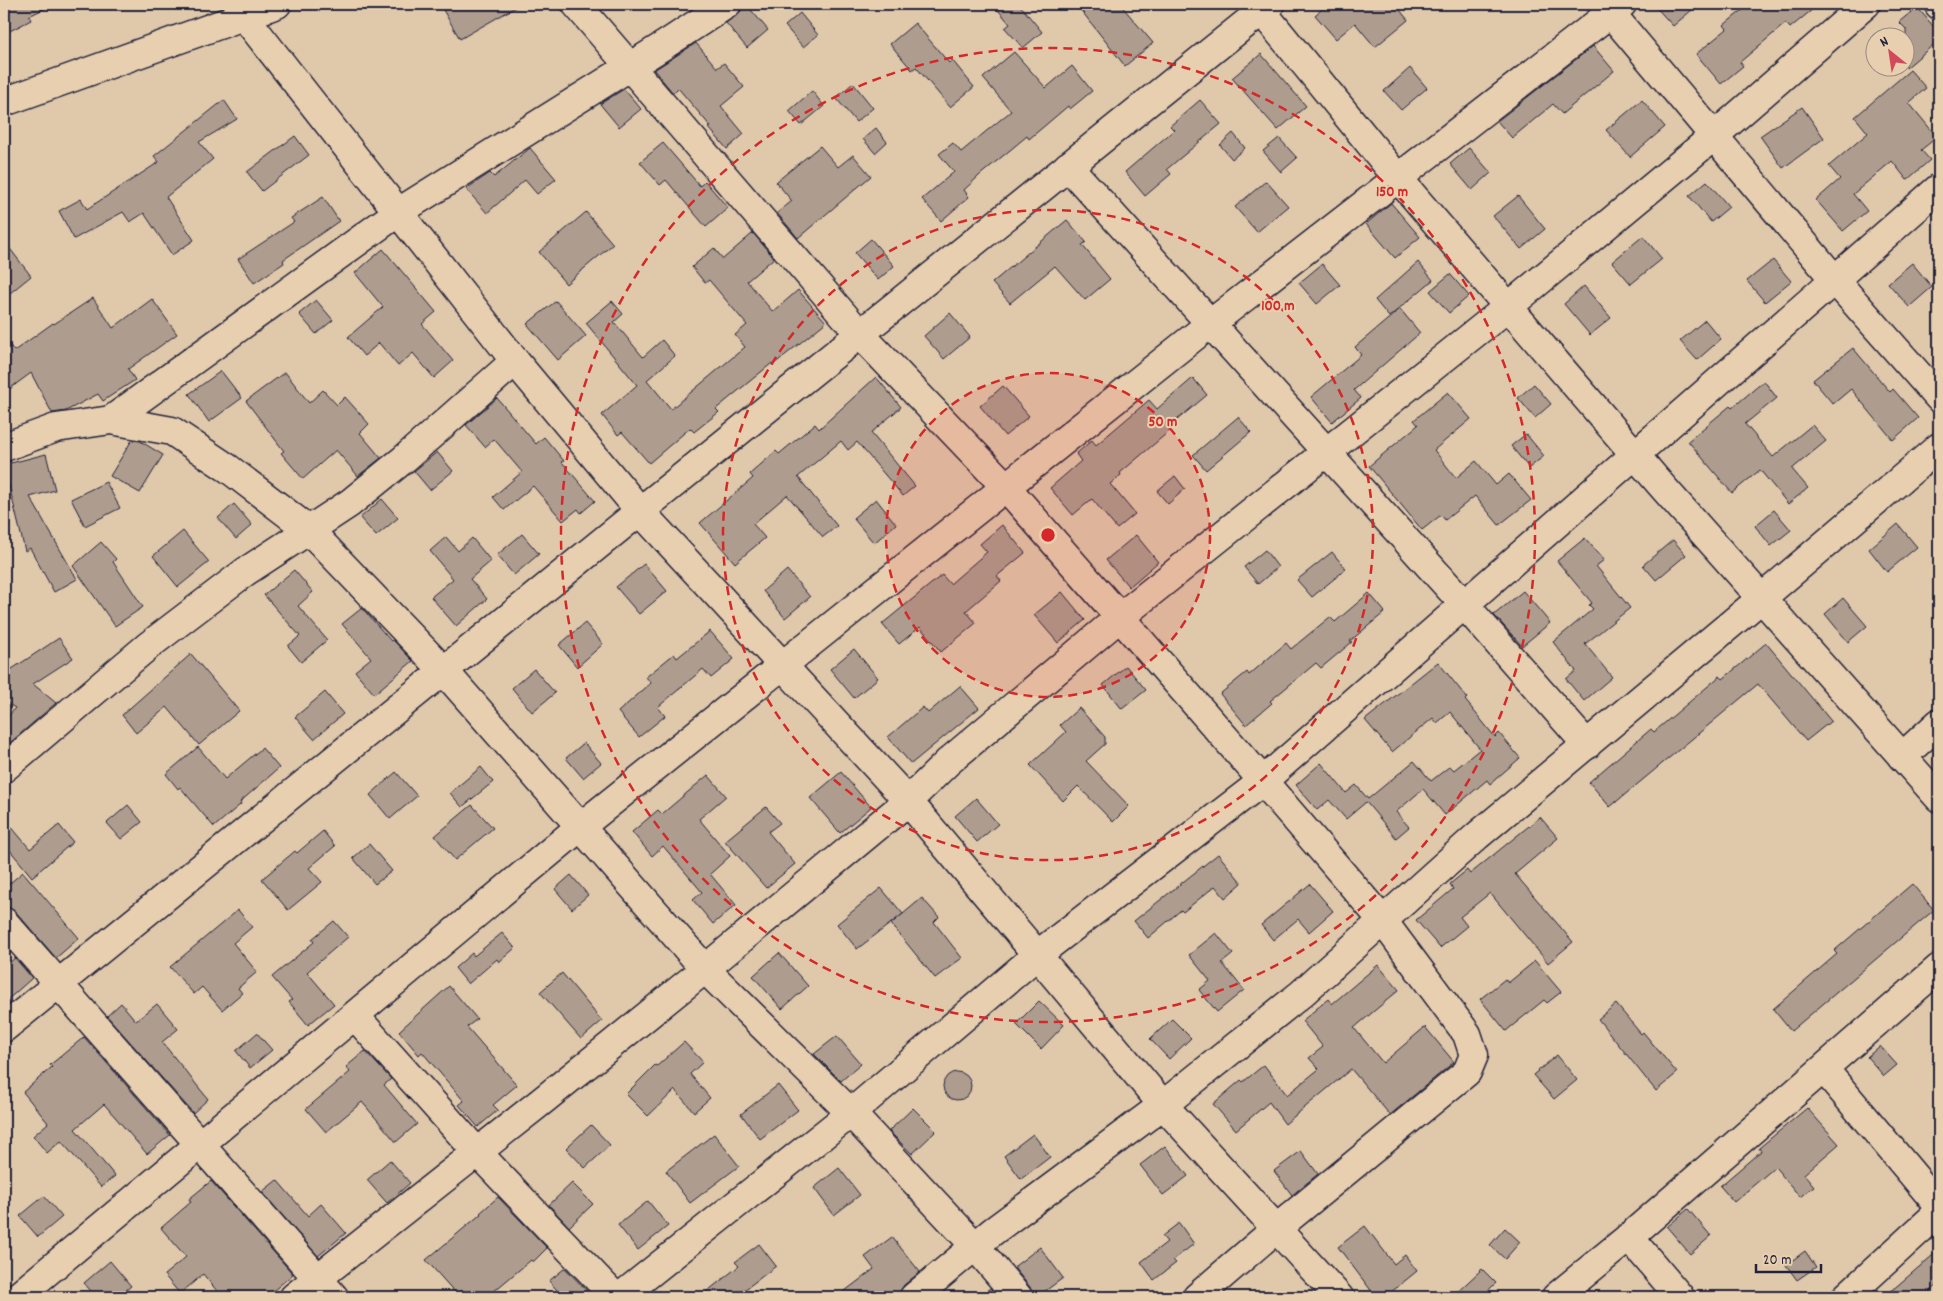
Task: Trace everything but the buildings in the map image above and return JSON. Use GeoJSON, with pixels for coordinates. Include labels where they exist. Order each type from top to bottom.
{"type":"FeatureCollection","features":[{"type":"Feature","properties":{"kind":"street"},"geometry":{"type":"LineString","coordinates":[[4,102],[241,10],[277,4]]}},
{"type":"Feature","properties":{"kind":"street"},"geometry":{"type":"LineString","coordinates":[[576,4],[860,334],[1006,487],[1383,921],[1466,1034],[1474,1055],[1467,1072],[1277,1228],[1197,1297]]}},
{"type":"Feature","properties":{"kind":"street"},"geometry":{"type":"LineString","coordinates":[[111,420],[397,213],[727,4]]}},
{"type":"Feature","properties":{"kind":"street"},"geometry":{"type":"LineString","coordinates":[[294,1297],[326,1288],[477,1152],[542,1102],[908,801],[948,762],[1120,617],[1508,307],[1714,136],[1866,4]]}},
{"type":"Feature","properties":{"kind":"street"},"geometry":{"type":"LineString","coordinates":[[4,1028],[1068,166],[1262,6],[1398,177],[1508,307],[1635,454],[1939,798]]}},
{"type":"Feature","properties":{"kind":"street"},"geometry":{"type":"LineString","coordinates":[[17,1297],[580,827],[1210,324],[1612,7],[1714,136],[1834,279],[1939,398]]}},
{"type":"Feature","properties":{"kind":"street"},"geometry":{"type":"LineString","coordinates":[[241,10],[397,213],[515,361],[640,511],[908,801],[1163,1105],[1339,1297]]}},
{"type":"Feature","properties":{"kind":"street"},"geometry":{"type":"LineString","coordinates":[[1068,166],[1587,744]]}},
{"type":"Feature","properties":{"kind":"street"},"geometry":{"type":"LineString","coordinates":[[620,1297],[851,1113],[1037,955],[1262,781],[1939,188]]}},
{"type":"Feature","properties":{"kind":"street"},"geometry":{"type":"LineString","coordinates":[[4,768],[148,646],[245,572],[350,503],[515,361]]}},
{"type":"Feature","properties":{"kind":"street"},"geometry":{"type":"LineString","coordinates":[[4,447],[56,428],[111,420],[172,431],[229,469],[309,530],[444,671],[705,969],[851,1113],[975,1246],[1018,1297]]}},
{"type":"Feature","properties":{"kind":"street"},"geometry":{"type":"LineString","coordinates":[[914,1297],[975,1246],[1163,1105],[1301,994],[1477,836],[1762,598],[1939,447]]}},
{"type":"Feature","properties":{"kind":"street"},"geometry":{"type":"LineString","coordinates":[[1902,757],[1939,723]]}},
{"type":"Feature","properties":{"kind":"street"},"geometry":{"type":"LineString","coordinates":[[4,922],[326,1288]]}},
{"type":"Feature","properties":{"kind":"street"},"geometry":{"type":"LineString","coordinates":[[1556,1297],[1629,1237],[1939,968]]}},
{"type":"Feature","properties":{"kind":"street"},"geometry":{"type":"LineString","coordinates":[[355,1016],[477,1152],[615,1297]]}},
{"type":"Feature","properties":{"kind":"street"},"geometry":{"type":"LineString","coordinates":[[1824,1069],[1939,1206]]}},
{"type":"Feature","properties":{"kind":"street"},"geometry":{"type":"LineString","coordinates":[[1846,1297],[1939,1212]]}},
{"type":"Feature","properties":{"kind":"street"},"geometry":{"type":"LineString","coordinates":[[1629,1237],[1680,1297]]}}]}
